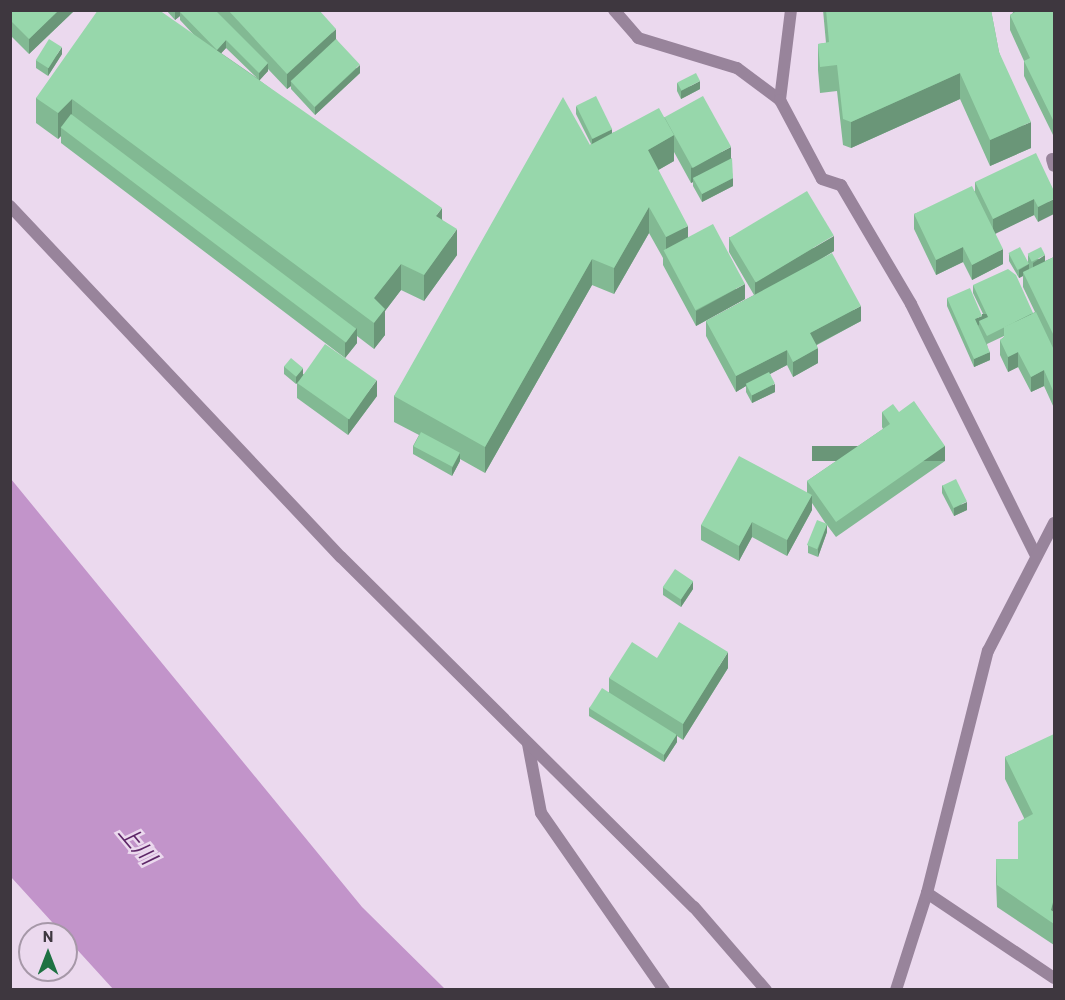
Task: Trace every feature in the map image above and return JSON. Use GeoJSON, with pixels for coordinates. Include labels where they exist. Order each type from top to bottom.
{"type":"FeatureCollection","features":[{"type":"Feature","properties":{"kind":"street"},"geometry":{"type":"LineString","coordinates":[[614,10],[638,38],[737,68],[780,100],[822,179],[841,185],[910,304],[1035,554]]}},
{"type":"Feature","properties":{"kind":"street"},"geometry":{"type":"LineString","coordinates":[[780,100],[792,10]]}},
{"type":"Feature","properties":{"kind":"street"},"geometry":{"type":"LineString","coordinates":[[10,206],[341,557],[694,907],[766,990]]}},
{"type":"Feature","properties":{"kind":"street"},"geometry":{"type":"LineString","coordinates":[[896,990],[927,893],[988,651],[1035,554],[1054,523]]}},
{"type":"Feature","properties":{"kind":"street"},"geometry":{"type":"LineString","coordinates":[[528,744],[541,813],[664,990]]}},
{"type":"Feature","properties":{"kind":"street"},"geometry":{"type":"LineString","coordinates":[[927,893],[1054,978]]}},
{"type":"Feature","properties":{"kind":"water","name":"上川"},"geometry":{"type":"Polygon","coordinates":[[[11,479],[362,907],[445,989],[113,989],[78,951],[78,922],[52,922],[11,877],[11,479]]]}},
{"type":"Feature","properties":{"kind":"building"},"geometry":{"type":"Polygon","coordinates":[[[14,10],[59,10],[29,39],[10,20],[10,13],[14,10]]]}},
{"type":"Feature","properties":{"kind":"building"},"geometry":{"type":"Polygon","coordinates":[[[98,10],[159,10],[442,208],[436,216],[457,229],[424,275],[401,264],[374,298],[385,309],[374,323],[72,99],[58,113],[36,98],[98,10]]]}},
{"type":"Feature","properties":{"kind":"building"},"geometry":{"type":"Polygon","coordinates":[[[181,10],[215,10],[268,63],[259,73],[226,40],[217,50],[180,12],[181,10]]]}},
{"type":"Feature","properties":{"kind":"building"},"geometry":{"type":"Polygon","coordinates":[[[228,10],[319,10],[336,29],[287,74],[228,10]]]}},
{"type":"Feature","properties":{"kind":"building"},"geometry":{"type":"Polygon","coordinates":[[[826,10],[991,10],[999,52],[1031,122],[990,140],[960,73],[851,122],[843,119],[837,65],[820,67],[818,44],[829,42],[826,10]]]}},
{"type":"Feature","properties":{"kind":"building"},"geometry":{"type":"Polygon","coordinates":[[[1019,10],[1052,10],[1054,16],[1054,122],[1024,61],[1030,58],[1010,15],[1019,10]]]}},
{"type":"Feature","properties":{"kind":"building"},"geometry":{"type":"Polygon","coordinates":[[[49,39],[62,47],[48,68],[36,60],[49,39]]]}},
{"type":"Feature","properties":{"kind":"building"},"geometry":{"type":"Polygon","coordinates":[[[336,39],[360,65],[315,107],[291,81],[336,39]]]}},
{"type":"Feature","properties":{"kind":"building"},"geometry":{"type":"Polygon","coordinates":[[[696,73],[700,81],[681,91],[677,83],[696,73]]]}},
{"type":"Feature","properties":{"kind":"building"},"geometry":{"type":"Polygon","coordinates":[[[596,96],[612,129],[592,139],[576,106],[596,96]]]}},
{"type":"Feature","properties":{"kind":"building"},"geometry":{"type":"Polygon","coordinates":[[[703,96],[731,147],[693,168],[665,117],[703,96]]]}},
{"type":"Feature","properties":{"kind":"building"},"geometry":{"type":"Polygon","coordinates":[[[563,97],[590,145],[659,108],[674,135],[648,150],[688,226],[666,237],[649,207],[614,268],[592,259],[485,447],[394,396],[563,97]]]}},
{"type":"Feature","properties":{"kind":"building"},"geometry":{"type":"Polygon","coordinates":[[[71,114],[356,329],[346,342],[61,128],[71,114]]]}},
{"type":"Feature","properties":{"kind":"building"},"geometry":{"type":"Polygon","coordinates":[[[1036,153],[1054,191],[1054,199],[1038,207],[1034,199],[993,219],[975,182],[1036,153]]]}},
{"type":"Feature","properties":{"kind":"building"},"geometry":{"type":"Polygon","coordinates":[[[732,158],[733,178],[702,194],[693,178],[732,158]]]}},
{"type":"Feature","properties":{"kind":"building"},"geometry":{"type":"Polygon","coordinates":[[[972,186],[1003,249],[972,265],[963,247],[936,260],[914,214],[972,186]]]}},
{"type":"Feature","properties":{"kind":"building"},"geometry":{"type":"Polygon","coordinates":[[[807,191],[834,236],[756,282],[729,238],[807,191]]]}},
{"type":"Feature","properties":{"kind":"building"},"geometry":{"type":"Polygon","coordinates":[[[713,224],[745,284],[695,310],[664,250],[713,224]]]}},
{"type":"Feature","properties":{"kind":"building"},"geometry":{"type":"Polygon","coordinates":[[[1020,247],[1029,264],[1017,270],[1009,253],[1020,247]]]}},
{"type":"Feature","properties":{"kind":"building"},"geometry":{"type":"Polygon","coordinates":[[[1041,247],[1045,255],[1032,262],[1028,254],[1041,247]]]}},
{"type":"Feature","properties":{"kind":"building"},"geometry":{"type":"Polygon","coordinates":[[[832,253],[861,306],[810,333],[818,348],[793,362],[787,350],[736,376],[706,321],[832,253]]]}},
{"type":"Feature","properties":{"kind":"building"},"geometry":{"type":"Polygon","coordinates":[[[1054,257],[1054,336],[1023,272],[1054,257]]]}},
{"type":"Feature","properties":{"kind":"building"},"geometry":{"type":"Polygon","coordinates":[[[1008,269],[1016,275],[1033,313],[987,336],[979,321],[988,317],[973,285],[1008,269]]]}},
{"type":"Feature","properties":{"kind":"building"},"geometry":{"type":"Polygon","coordinates":[[[970,288],[982,316],[975,319],[990,352],[974,359],[947,298],[970,288]]]}},
{"type":"Feature","properties":{"kind":"building"},"geometry":{"type":"Polygon","coordinates":[[[1036,312],[1054,350],[1054,393],[1044,370],[1031,377],[1018,352],[1008,357],[1000,340],[1004,337],[1004,327],[1036,312]]]}},
{"type":"Feature","properties":{"kind":"building"},"geometry":{"type":"Polygon","coordinates":[[[325,344],[377,380],[349,419],[297,383],[325,344]]]}},
{"type":"Feature","properties":{"kind":"building"},"geometry":{"type":"Polygon","coordinates":[[[291,358],[303,368],[296,377],[284,366],[291,358]]]}},
{"type":"Feature","properties":{"kind":"building"},"geometry":{"type":"Polygon","coordinates":[[[769,372],[775,384],[752,395],[746,384],[769,372]]]}},
{"type":"Feature","properties":{"kind":"building"},"geometry":{"type":"Polygon","coordinates":[[[914,401],[945,446],[836,522],[807,481],[890,424],[882,412],[893,404],[899,412],[914,401]]]}},
{"type":"Feature","properties":{"kind":"building"},"geometry":{"type":"Polygon","coordinates":[[[421,432],[460,453],[452,467],[413,446],[421,432]]]}},
{"type":"Feature","properties":{"kind":"building"},"geometry":{"type":"Polygon","coordinates":[[[739,456],[812,495],[787,540],[752,522],[739,546],[701,525],[739,456]]]}},
{"type":"Feature","properties":{"kind":"building"},"geometry":{"type":"Polygon","coordinates":[[[956,479],[967,501],[953,508],[943,486],[956,479]]]}},
{"type":"Feature","properties":{"kind":"building"},"geometry":{"type":"Polygon","coordinates":[[[817,520],[827,524],[817,549],[807,545],[817,520]]]}},
{"type":"Feature","properties":{"kind":"building"},"geometry":{"type":"Polygon","coordinates":[[[675,569],[693,581],[681,600],[663,587],[675,569]]]}},
{"type":"Feature","properties":{"kind":"building"},"geometry":{"type":"Polygon","coordinates":[[[679,622],[728,652],[683,724],[609,678],[632,642],[657,658],[679,622]]]}},
{"type":"Feature","properties":{"kind":"building"},"geometry":{"type":"Polygon","coordinates":[[[602,688],[677,735],[664,755],[589,708],[602,688]]]}},
{"type":"Feature","properties":{"kind":"building"},"geometry":{"type":"Polygon","coordinates":[[[1054,734],[1054,898],[1051,910],[1054,912],[1054,924],[997,885],[996,859],[1018,859],[1018,822],[1033,814],[1005,757],[1054,734]]]}}]}
